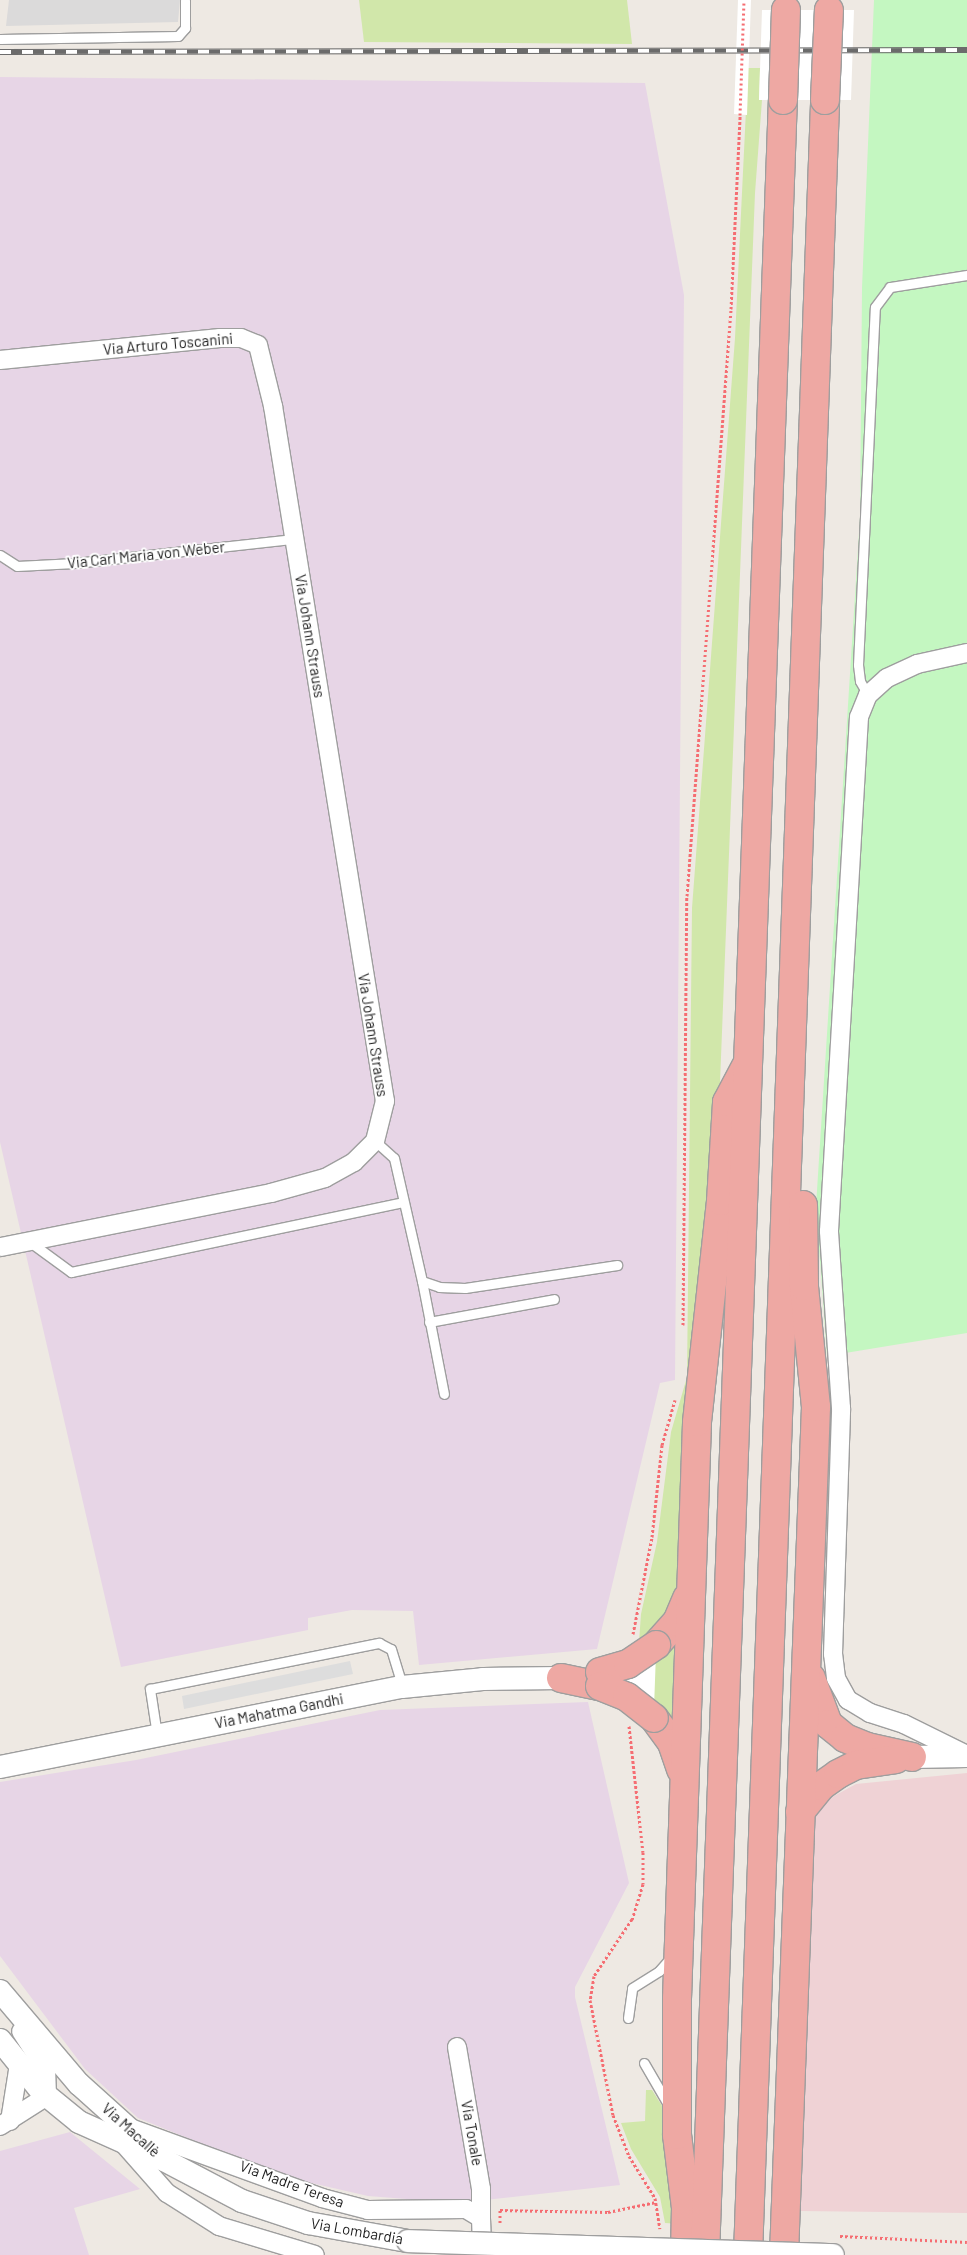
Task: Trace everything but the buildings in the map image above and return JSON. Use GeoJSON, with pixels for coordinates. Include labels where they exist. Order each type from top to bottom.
{"type":"FeatureCollection","features":[{"type":"Feature","properties":{"kind":"highway"},"geometry":{"type":"LineString","coordinates":[[705,2255],[787,5]]}},
{"type":"Feature","properties":{"kind":"highway"},"geometry":{"type":"LineString","coordinates":[[748,2255],[829,5]]}},
{"type":"Feature","properties":{"kind":"highway"},"geometry":{"type":"LineString","coordinates":[[685,2255],[686,2208],[677,2135],[679,1920],[699,1392],[722,1201],[726,1109],[729,1095],[745,1072],[748,1058]]}},
{"type":"Feature","properties":{"kind":"highway"},"geometry":{"type":"LineString","coordinates":[[784,2255],[816,1407],[804,1286],[803,1183],[790,1058]]}},
{"type":"Feature","properties":{"kind":"highway"},"geometry":{"type":"LineString","coordinates":[[561,1678],[600,1679],[628,1664],[645,1641],[677,1622],[689,1592],[691,1577]]}},
{"type":"Feature","properties":{"kind":"highway"},"geometry":{"type":"LineString","coordinates":[[806,1660],[818,1702],[828,1724],[845,1738],[867,1747],[912,1757]]}},
{"type":"Feature","properties":{"kind":"highway"},"geometry":{"type":"LineString","coordinates":[[600,1679],[654,1718],[672,1743],[684,1790]]}},
{"type":"Feature","properties":{"kind":"highway"},"geometry":{"type":"LineString","coordinates":[[800,1812],[821,1786],[838,1774],[856,1766],[912,1757]]}},
{"type":"Feature","properties":{"kind":"street","name":"Via Arturo Toscanini"},"geometry":{"type":"LineString","coordinates":[[0,360],[220,338],[241,338],[258,345],[273,406],[294,539]]}},
{"type":"Feature","properties":{"kind":"street","name":"Via Johann Strauss"},"geometry":{"type":"LineString","coordinates":[[294,539],[385,1101],[375,1141]]}},
{"type":"Feature","properties":{"kind":"street"},"geometry":{"type":"LineString","coordinates":[[967,653],[917,664],[886,678],[868,695],[859,717],[830,1172],[829,1231],[841,1408],[833,1654],[836,1678],[848,1700],[870,1714],[904,1724],[967,1756]]}},
{"type":"Feature","properties":{"kind":"street"},"geometry":{"type":"LineString","coordinates":[[0,1247],[271,1193],[325,1178],[354,1162],[375,1141]]}},
{"type":"Feature","properties":{"kind":"street","name":"Via Mahatma Gandhi"},"geometry":{"type":"LineString","coordinates":[[0,1767],[402,1687],[483,1679],[561,1678]]}},
{"type":"Feature","properties":{"kind":"street"},"geometry":{"type":"LineString","coordinates":[[912,1757],[967,1756]]}},
{"type":"Feature","properties":{"kind":"street","name":"Via Macallè"},"geometry":{"type":"LineString","coordinates":[[0,1991],[79,2084],[125,2134],[164,2160]]}},
{"type":"Feature","properties":{"kind":"street"},"geometry":{"type":"LineString","coordinates":[[0,2006],[34,2046],[46,2070],[47,2096],[5,2124]]}},
{"type":"Feature","properties":{"kind":"street","name":"Via Tonale"},"geometry":{"type":"LineString","coordinates":[[457,2047],[482,2190],[481,2218]]}},
{"type":"Feature","properties":{"kind":"street"},"geometry":{"type":"LineString","coordinates":[[5,2124],[8,2054]]}},
{"type":"Feature","properties":{"kind":"street","name":"Via Macallè"},"geometry":{"type":"LineString","coordinates":[[8,2054],[47,2096],[79,2122],[125,2134]]}},
{"type":"Feature","properties":{"kind":"street"},"geometry":{"type":"LineString","coordinates":[[125,2134],[167,2193],[219,2226],[315,2255]]}},
{"type":"Feature","properties":{"kind":"street","name":"Via Madre Teresa"},"geometry":{"type":"LineString","coordinates":[[125,2134],[322,2198],[368,2210],[466,2209],[481,2218]]}},
{"type":"Feature","properties":{"kind":"street","name":"Via Lombardia"},"geometry":{"type":"LineString","coordinates":[[164,2160],[242,2200],[308,2223],[408,2240],[834,2245]]}},
{"type":"Feature","properties":{"kind":"street"},"geometry":{"type":"LineString","coordinates":[[481,2218],[482,2255]]}},
{"type":"Feature","properties":{"kind":"lane"},"geometry":{"type":"LineString","coordinates":[[0,39],[178,36],[185,28],[186,0]]}},
{"type":"Feature","properties":{"kind":"lane"},"geometry":{"type":"LineString","coordinates":[[868,695],[860,681],[858,665],[875,307],[890,287],[967,275]]}},
{"type":"Feature","properties":{"kind":"lane","name":"Via Carl Maria von Weber"},"geometry":{"type":"LineString","coordinates":[[0,555],[17,566],[36,565],[294,539]]}},
{"type":"Feature","properties":{"kind":"lane"},"geometry":{"type":"LineString","coordinates":[[375,1141],[394,1158],[422,1281],[444,1394]]}},
{"type":"Feature","properties":{"kind":"lane"},"geometry":{"type":"LineString","coordinates":[[30,1242],[71,1272],[403,1202]]}},
{"type":"Feature","properties":{"kind":"lane"},"geometry":{"type":"LineString","coordinates":[[422,1281],[440,1287],[465,1288],[617,1264]]}},
{"type":"Feature","properties":{"kind":"lane"},"geometry":{"type":"LineString","coordinates":[[429,1322],[554,1299]]}},
{"type":"Feature","properties":{"kind":"lane"},"geometry":{"type":"LineString","coordinates":[[157,1736],[150,1689],[369,1645],[379,1643],[391,1649],[402,1687]]}},
{"type":"Feature","properties":{"kind":"lane"},"geometry":{"type":"LineString","coordinates":[[628,2018],[629,1993],[635,1985],[666,1964],[675,1947],[679,1920]]}},
{"type":"Feature","properties":{"kind":"lane"},"geometry":{"type":"LineString","coordinates":[[644,2063],[671,2111],[677,2135]]}},
{"type":"Feature","properties":{"kind":"path"},"geometry":{"type":"LineString","coordinates":[[683,1328],[687,896],[731,309],[744,0]]}},
{"type":"Feature","properties":{"kind":"path"},"geometry":{"type":"LineString","coordinates":[[645,1641],[652,1537],[664,1435],[676,1396]]}},
{"type":"Feature","properties":{"kind":"path"},"geometry":{"type":"LineString","coordinates":[[509,2224],[499,2223],[500,2210],[608,2212],[656,2202]]}},
{"type":"Feature","properties":{"kind":"path"},"geometry":{"type":"LineString","coordinates":[[657,2229],[667,2229]]}},
{"type":"Feature","properties":{"kind":"path"},"geometry":{"type":"LineString","coordinates":[[834,2245],[967,2242]]}},
{"type":"Feature","properties":{"kind":"shaded area"},"geometry":{"type":"Polygon","coordinates":[[[9,0],[180,0],[178,22],[6,26],[9,0]]]}},
{"type":"Feature","properties":{"kind":"shaded area"},"geometry":{"type":"Polygon","coordinates":[[[0,77],[645,83],[684,295],[675,1380],[660,1383],[597,1649],[419,1665],[413,1611],[352,1610],[308,1618],[308,1630],[121,1667],[0,1142],[0,77]]]}},
{"type":"Feature","properties":{"kind":"shaded area"},"geometry":{"type":"Polygon","coordinates":[[[350,1661],[353,1674],[184,1709],[182,1696],[350,1661]]]}},
{"type":"Feature","properties":{"kind":"shaded area"},"geometry":{"type":"Polygon","coordinates":[[[588,1702],[629,1883],[575,1987],[575,1997],[620,2185],[458,2203],[368,2196],[281,2176],[138,2118],[85,2069],[0,1956],[0,1782],[136,1760],[380,1710],[588,1702]]]}},
{"type":"Feature","properties":{"kind":"shaded area"},"geometry":{"type":"Polygon","coordinates":[[[967,1773],[967,2213],[800,2211],[810,1819],[825,1801],[856,1784],[967,1773]]]}},
{"type":"Feature","properties":{"kind":"shaded area"},"geometry":{"type":"Polygon","coordinates":[[[70,2132],[140,2189],[74,2208],[89,2255],[0,2255],[0,2151],[70,2132]]]}},
{"type":"Feature","properties":{"kind":"green space"},"geometry":{"type":"Polygon","coordinates":[[[359,0],[627,0],[632,44],[364,42],[359,0]]]}},
{"type":"Feature","properties":{"kind":"green space"},"geometry":{"type":"Polygon","coordinates":[[[874,0],[967,0],[967,1333],[827,1356],[816,1206],[860,517],[862,288],[874,0]]]}},
{"type":"Feature","properties":{"kind":"green space"},"geometry":{"type":"Polygon","coordinates":[[[748,68],[760,68],[759,100],[762,100],[755,193],[717,1159],[680,1581],[675,1598],[660,1626],[639,1642],[641,1614],[657,1542],[671,1432],[687,1377],[692,908],[735,338],[748,68]]]}},
{"type":"Feature","properties":{"kind":"green space"},"geometry":{"type":"Polygon","coordinates":[[[675,1637],[676,1727],[613,1678],[675,1637]]]}},
{"type":"Feature","properties":{"kind":"green space"},"geometry":{"type":"Polygon","coordinates":[[[646,2090],[652,2090],[664,2109],[681,2224],[665,2223],[660,2197],[631,2149],[621,2123],[645,2121],[646,2090]]]}},
{"type":"Feature","properties":{"kind":"pier"},"geometry":{"type":"Polygon","coordinates":[[[738,0],[751,0],[747,115],[734,114],[738,0]]]}},
{"type":"Feature","properties":{"kind":"pier"},"geometry":{"type":"Polygon","coordinates":[[[762,10],[854,10],[851,100],[759,100],[762,10]]]}},
{"type":"Feature","properties":{"kind":"pier"},"geometry":{"type":"Polygon","coordinates":[[[657,1625],[653,1736],[601,1659],[625,1651],[657,1625]]]}},
{"type":"Feature","properties":{"kind":"railway"},"geometry":{"type":"LineString","coordinates":[[0,52],[967,50]]}}]}
